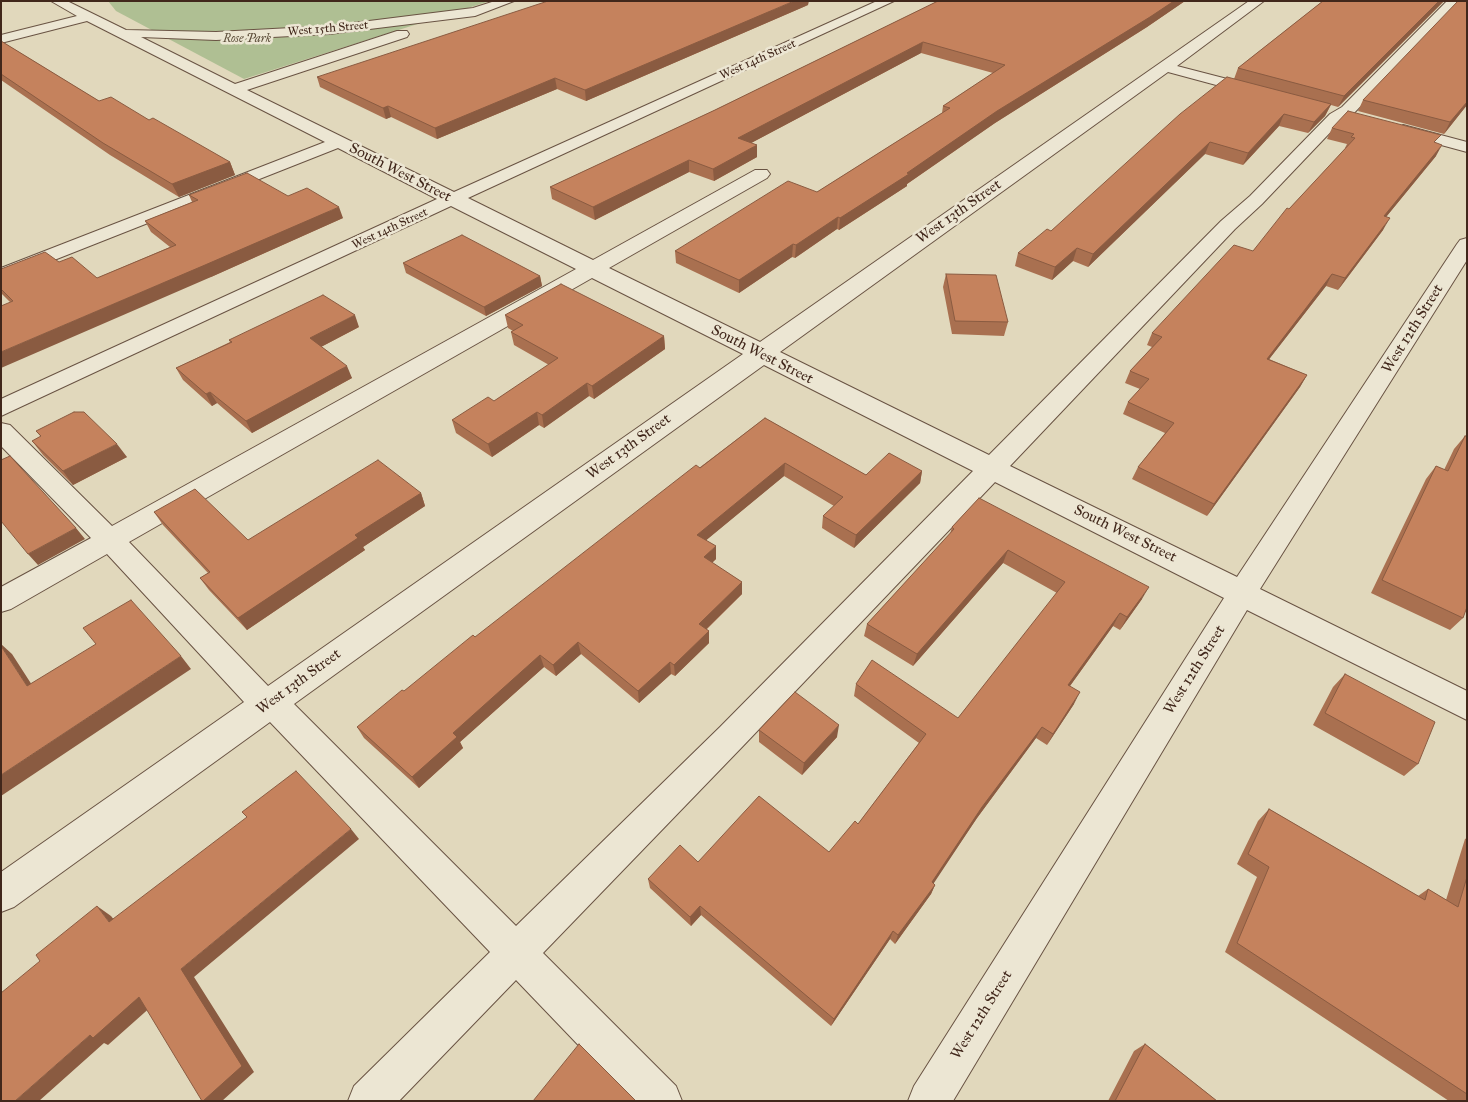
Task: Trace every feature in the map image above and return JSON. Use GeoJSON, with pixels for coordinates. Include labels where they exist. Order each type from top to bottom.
{"type":"FeatureCollection","features":[{"type":"Feature","properties":{"kind":"street","name":"South West Street"},"geometry":{"type":"LineString","coordinates":[[58,1],[84,10],[121,33],[759,354],[1242,592],[1467,706]]}},
{"type":"Feature","properties":{"kind":"street","name":"West 15th Street"},"geometry":{"type":"LineString","coordinates":[[235,89],[508,1]]}},
{"type":"Feature","properties":{"kind":"street","name":"West 14th Street"},"geometry":{"type":"LineString","coordinates":[[1,408],[888,1]]}},
{"type":"Feature","properties":{"kind":"street","name":"West 13th Street"},"geometry":{"type":"LineString","coordinates":[[1,894],[1258,1]]}},
{"type":"Feature","properties":{"kind":"street"},"geometry":{"type":"LineString","coordinates":[[369,1101],[514,952],[731,738],[990,468],[1092,367],[1228,225],[1256,200],[1336,116],[1342,114],[1454,1]]}},
{"type":"Feature","properties":{"kind":"street"},"geometry":{"type":"LineString","coordinates":[[1,39],[84,10]]}},
{"type":"Feature","properties":{"kind":"street","name":"West 15th Street"},"geometry":{"type":"LineString","coordinates":[[121,33],[180,36],[258,35],[338,29],[474,12]]}},
{"type":"Feature","properties":{"kind":"street"},"geometry":{"type":"LineString","coordinates":[[1164,67],[1276,96]]}},
{"type":"Feature","properties":{"kind":"street"},"geometry":{"type":"LineString","coordinates":[[1390,126],[1467,147]]}},
{"type":"Feature","properties":{"kind":"street"},"geometry":{"type":"LineString","coordinates":[[1,275],[339,142]]}},
{"type":"Feature","properties":{"kind":"street"},"geometry":{"type":"LineString","coordinates":[[1,601],[761,174]]}},
{"type":"Feature","properties":{"kind":"street","name":"West 12th Street"},"geometry":{"type":"LineString","coordinates":[[929,1101],[1242,592],[1467,244]]}},
{"type":"Feature","properties":{"kind":"street"},"geometry":{"type":"LineString","coordinates":[[1,431],[110,540],[258,696],[281,712],[661,1101]]}},
{"type":"Feature","properties":{"kind":"green space","name":"Rose Park"},"geometry":{"type":"Polygon","coordinates":[[[108,1],[490,1],[244,79],[116,11],[108,1]]]}},
{"type":"Feature","properties":{"kind":"building"},"geometry":{"type":"Polygon","coordinates":[[[548,1],[794,1],[585,90],[555,78],[435,128],[388,106],[383,108],[317,77],[548,1]]]}},
{"type":"Feature","properties":{"kind":"building"},"geometry":{"type":"Polygon","coordinates":[[[938,1],[1174,1],[997,111],[907,173],[909,174],[796,245],[793,244],[739,280],[675,251],[788,181],[817,192],[950,108],[943,106],[1005,65],[923,42],[738,138],[757,145],[713,169],[689,160],[593,207],[550,187],[715,110],[938,1]]]}},
{"type":"Feature","properties":{"kind":"building"},"geometry":{"type":"Polygon","coordinates":[[[1323,1],[1439,1],[1344,96],[1238,68],[1323,1]]]}},
{"type":"Feature","properties":{"kind":"building"},"geometry":{"type":"Polygon","coordinates":[[[1458,1],[1467,1],[1467,102],[1450,122],[1363,100],[1458,1]]]}},
{"type":"Feature","properties":{"kind":"building"},"geometry":{"type":"Polygon","coordinates":[[[1,41],[99,101],[111,97],[149,120],[153,118],[230,162],[172,184],[103,143],[1,74],[1,41]]]}},
{"type":"Feature","properties":{"kind":"building"},"geometry":{"type":"Polygon","coordinates":[[[1227,77],[1331,104],[1314,122],[1284,114],[1248,153],[1210,142],[1093,254],[1077,248],[1055,267],[1018,253],[1047,229],[1051,231],[1180,114],[1227,77]]]}},
{"type":"Feature","properties":{"kind":"building"},"geometry":{"type":"Polygon","coordinates":[[[1348,111],[1441,135],[1434,142],[1442,145],[1384,216],[1390,218],[1345,278],[1332,274],[1267,359],[1307,375],[1214,504],[1138,467],[1174,423],[1128,402],[1149,379],[1130,371],[1162,337],[1152,333],[1234,245],[1253,251],[1287,208],[1289,209],[1355,138],[1351,137],[1354,134],[1332,128],[1348,111]]]}},
{"type":"Feature","properties":{"kind":"building"},"geometry":{"type":"Polygon","coordinates":[[[247,173],[288,196],[307,188],[339,207],[1,352],[1,306],[13,301],[1,289],[1,269],[45,252],[59,262],[72,257],[97,278],[176,245],[145,221],[198,200],[189,195],[247,173]]]}},
{"type":"Feature","properties":{"kind":"building"},"geometry":{"type":"Polygon","coordinates":[[[462,235],[540,276],[484,307],[403,263],[462,235]]]}},
{"type":"Feature","properties":{"kind":"building"},"geometry":{"type":"Polygon","coordinates":[[[946,274],[996,275],[1008,322],[955,321],[946,274]]]}},
{"type":"Feature","properties":{"kind":"building"},"geometry":{"type":"Polygon","coordinates":[[[561,284],[664,336],[592,386],[587,383],[542,415],[537,412],[488,444],[452,420],[488,397],[494,401],[558,358],[511,332],[523,325],[505,315],[561,284]]]}},
{"type":"Feature","properties":{"kind":"building"},"geometry":{"type":"Polygon","coordinates":[[[323,295],[355,315],[310,338],[347,366],[246,421],[210,392],[206,394],[176,368],[232,342],[229,340],[323,295]]]}},
{"type":"Feature","properties":{"kind":"building"},"geometry":{"type":"Polygon","coordinates":[[[74,412],[84,412],[117,444],[63,471],[32,441],[41,436],[36,431],[74,412]]]}},
{"type":"Feature","properties":{"kind":"building"},"geometry":{"type":"Polygon","coordinates":[[[765,418],[866,475],[889,453],[922,471],[856,535],[823,516],[843,497],[785,463],[697,535],[716,546],[704,557],[742,582],[699,624],[709,631],[674,665],[670,662],[638,691],[578,642],[553,665],[540,655],[453,733],[457,737],[412,777],[357,727],[473,635],[475,637],[696,465],[700,468],[765,418]]]}},
{"type":"Feature","properties":{"kind":"building"},"geometry":{"type":"Polygon","coordinates":[[[1465,436],[1467,436],[1467,607],[1463,618],[1382,580],[1436,466],[1448,471],[1465,436]]]}},
{"type":"Feature","properties":{"kind":"building"},"geometry":{"type":"Polygon","coordinates":[[[10,456],[76,528],[28,554],[1,521],[1,460],[10,456]]]}},
{"type":"Feature","properties":{"kind":"building"},"geometry":{"type":"Polygon","coordinates":[[[378,460],[421,493],[355,535],[358,538],[238,618],[200,578],[210,572],[154,512],[195,489],[248,540],[378,460]]]}},
{"type":"Feature","properties":{"kind":"building"},"geometry":{"type":"Polygon","coordinates":[[[979,498],[1149,587],[1127,617],[1120,613],[1068,685],[1080,692],[1053,734],[1042,727],[982,807],[932,882],[935,885],[898,935],[893,931],[834,1019],[700,906],[690,917],[648,879],[680,845],[698,862],[759,796],[829,852],[855,821],[858,824],[926,734],[856,684],[872,660],[958,718],[1065,582],[1008,550],[917,654],[867,624],[954,529],[952,527],[979,498]]]}},
{"type":"Feature","properties":{"kind":"building"},"geometry":{"type":"Polygon","coordinates":[[[131,600],[181,656],[1,775],[1,646],[27,686],[96,644],[83,628],[131,600]]]}},
{"type":"Feature","properties":{"kind":"building"},"geometry":{"type":"Polygon","coordinates":[[[1345,674],[1435,722],[1418,764],[1325,713],[1345,674]]]}},
{"type":"Feature","properties":{"kind":"building"},"geometry":{"type":"Polygon","coordinates":[[[795,692],[839,725],[804,763],[759,730],[795,692]]]}},
{"type":"Feature","properties":{"kind":"building"},"geometry":{"type":"Polygon","coordinates":[[[296,771],[351,829],[181,969],[242,1066],[202,1101],[139,997],[93,1038],[90,1035],[15,1101],[1,1101],[1,993],[40,961],[36,955],[97,906],[109,922],[247,817],[242,812],[296,771]]]}},
{"type":"Feature","properties":{"kind":"building"},"geometry":{"type":"Polygon","coordinates":[[[1269,809],[1425,900],[1428,889],[1458,907],[1467,877],[1467,1094],[1237,943],[1269,867],[1248,854],[1269,809]]]}},
{"type":"Feature","properties":{"kind":"building"},"geometry":{"type":"Polygon","coordinates":[[[579,1044],[636,1101],[533,1101],[579,1044]]]}},
{"type":"Feature","properties":{"kind":"building"},"geometry":{"type":"Polygon","coordinates":[[[1145,1044],[1217,1101],[1115,1101],[1145,1044]]]}}]}
